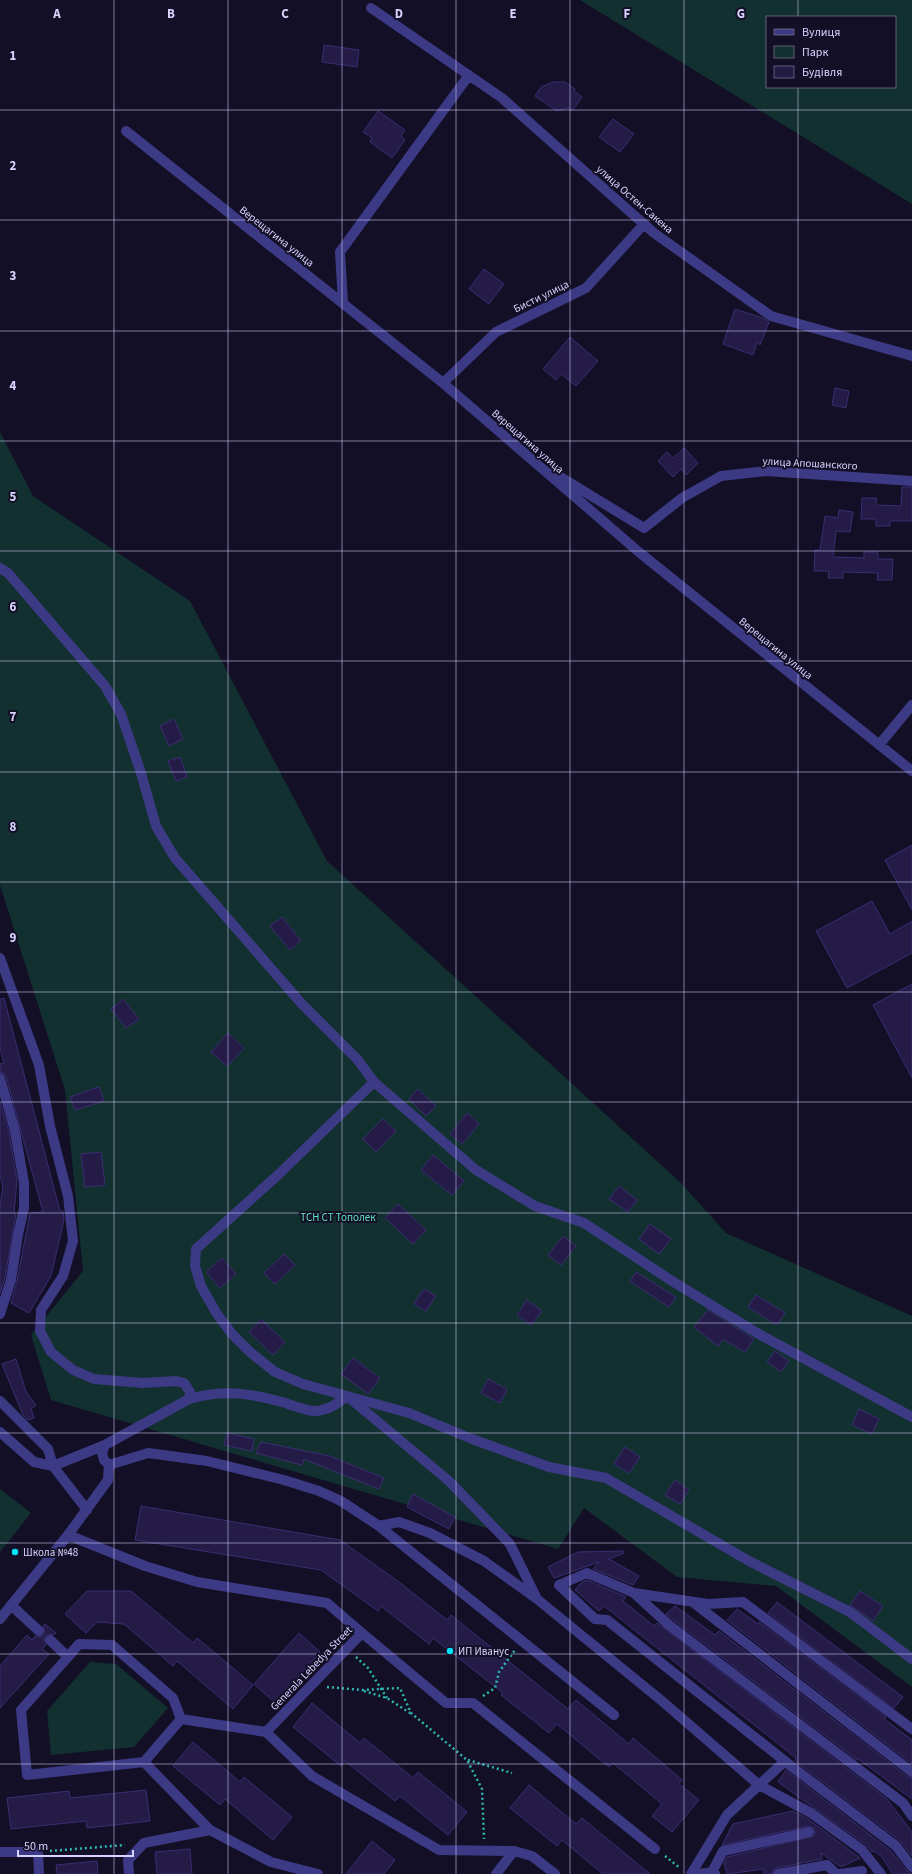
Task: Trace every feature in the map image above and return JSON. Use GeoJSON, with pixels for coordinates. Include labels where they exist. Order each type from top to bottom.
{"type":"FeatureCollection","features":[{"type":"Feature","properties":{"kind":"street","name":"улица Остен-Сакена"},"geometry":{"type":"LineString","coordinates":[[371,8],[502,98],[644,224],[771,316],[912,356]]}},
{"type":"Feature","properties":{"kind":"street"},"geometry":{"type":"LineString","coordinates":[[343,303],[340,252],[469,75]]}},
{"type":"Feature","properties":{"kind":"street","name":"Верещагина улица"},"geometry":{"type":"LineString","coordinates":[[126,131],[442,383],[640,553],[912,771]]}},
{"type":"Feature","properties":{"kind":"street","name":"Бисти улица"},"geometry":{"type":"LineString","coordinates":[[442,383],[496,332],[586,288],[644,224]]}},
{"type":"Feature","properties":{"kind":"street","name":"улица Апошанского"},"geometry":{"type":"LineString","coordinates":[[527,456],[644,528],[682,498],[721,476],[766,471],[912,481]]}},
{"type":"Feature","properties":{"kind":"street"},"geometry":{"type":"LineString","coordinates":[[0,568],[18,585],[105,686],[121,714],[141,773],[156,826],[175,858],[301,1003],[357,1059],[374,1082],[476,1170],[535,1206],[584,1223],[672,1282],[757,1333],[912,1417]]}},
{"type":"Feature","properties":{"kind":"street"},"geometry":{"type":"LineString","coordinates":[[879,745],[912,705]]}},
{"type":"Feature","properties":{"kind":"street"},"geometry":{"type":"LineString","coordinates":[[0,958],[39,1065],[50,1126],[68,1196],[73,1241],[63,1276],[41,1310],[40,1331],[51,1352],[72,1370],[94,1379],[143,1383],[176,1381],[184,1383],[190,1392],[189,1399]]}},
{"type":"Feature","properties":{"kind":"street"},"geometry":{"type":"LineString","coordinates":[[0,1078],[15,1132],[24,1182],[24,1208],[11,1280],[0,1314]]}},
{"type":"Feature","properties":{"kind":"street"},"geometry":{"type":"LineString","coordinates":[[374,1082],[279,1174],[203,1241],[196,1249],[195,1266],[201,1286],[217,1314],[232,1334],[250,1352],[275,1372],[302,1384],[409,1413],[472,1440],[550,1467],[606,1478],[749,1561],[850,1612],[912,1659]]}},
{"type":"Feature","properties":{"kind":"street"},"geometry":{"type":"LineString","coordinates":[[0,1432],[34,1462],[53,1466],[105,1446],[189,1399],[202,1395],[229,1392],[258,1395],[314,1411],[326,1409],[347,1396]]}},
{"type":"Feature","properties":{"kind":"street"},"geometry":{"type":"LineString","coordinates":[[347,1396],[449,1481],[510,1544],[537,1599]]}},
{"type":"Feature","properties":{"kind":"street"},"geometry":{"type":"LineString","coordinates":[[0,1401],[48,1449],[53,1466],[86,1510]]}},
{"type":"Feature","properties":{"kind":"street"},"geometry":{"type":"LineString","coordinates":[[0,1619],[68,1535],[108,1480],[109,1465],[104,1460],[102,1453],[105,1446]]}},
{"type":"Feature","properties":{"kind":"street"},"geometry":{"type":"LineString","coordinates":[[109,1465],[148,1454],[207,1461],[284,1480],[319,1491],[341,1501],[379,1526],[614,1715]]}},
{"type":"Feature","properties":{"kind":"street"},"geometry":{"type":"LineString","coordinates":[[379,1526],[399,1522],[430,1533],[484,1561],[537,1599],[662,1701],[759,1784],[810,1813],[862,1850],[881,1874]]}},
{"type":"Feature","properties":{"kind":"street","name":"Generala Lebedya Street"},"geometry":{"type":"LineString","coordinates":[[68,1535],[145,1566],[197,1582],[327,1603],[362,1633],[266,1732]]}},
{"type":"Feature","properties":{"kind":"street"},"geometry":{"type":"LineString","coordinates":[[912,1730],[743,1602],[708,1604],[634,1593],[587,1573],[559,1585],[595,1619],[607,1620],[785,1761],[896,1846],[912,1867]]}},
{"type":"Feature","properties":{"kind":"street"},"geometry":{"type":"LineString","coordinates":[[634,1593],[669,1624],[903,1804],[912,1816]]}},
{"type":"Feature","properties":{"kind":"street"},"geometry":{"type":"LineString","coordinates":[[693,1602],[912,1772]]}},
{"type":"Feature","properties":{"kind":"street"},"geometry":{"type":"LineString","coordinates":[[12,1605],[39,1631]]}},
{"type":"Feature","properties":{"kind":"street"},"geometry":{"type":"LineString","coordinates":[[362,1633],[446,1703],[473,1703],[655,1849]]}},
{"type":"Feature","properties":{"kind":"street"},"geometry":{"type":"LineString","coordinates":[[50,1640],[68,1657]]}},
{"type":"Feature","properties":{"kind":"street"},"geometry":{"type":"LineString","coordinates":[[79,1644],[112,1645],[174,1698],[181,1719],[144,1762],[27,1775],[21,1710],[79,1644]]}},
{"type":"Feature","properties":{"kind":"street"},"geometry":{"type":"LineString","coordinates":[[181,1719],[266,1732],[312,1776],[439,1850],[514,1851],[532,1856],[555,1874]]}},
{"type":"Feature","properties":{"kind":"street"},"geometry":{"type":"LineString","coordinates":[[687,1872],[727,1815],[785,1761]]}},
{"type":"Feature","properties":{"kind":"street"},"geometry":{"type":"LineString","coordinates":[[144,1762],[210,1830],[271,1862],[318,1874]]}},
{"type":"Feature","properties":{"kind":"street"},"geometry":{"type":"LineString","coordinates":[[129,1874],[128,1860],[144,1843],[210,1830]]}},
{"type":"Feature","properties":{"kind":"street"},"geometry":{"type":"LineString","coordinates":[[700,1874],[714,1873],[724,1851],[809,1832]]}},
{"type":"Feature","properties":{"kind":"street"},"geometry":{"type":"LineString","coordinates":[[496,1874],[514,1851]]}},
{"type":"Feature","properties":{"kind":"street"},"geometry":{"type":"LineString","coordinates":[[0,1852],[38,1852],[39,1874]]}},
{"type":"Feature","properties":{"kind":"street"},"geometry":{"type":"LineString","coordinates":[[778,1874],[827,1865],[836,1874]]}},
{"type":"Feature","properties":{"kind":"street"},"geometry":{"type":"LineString","coordinates":[[840,1874],[862,1871]]}},
{"type":"Feature","properties":{"kind":"path"},"geometry":{"type":"LineString","coordinates":[[473,1703],[495,1688],[499,1672],[522,1641]]}},
{"type":"Feature","properties":{"kind":"path"},"geometry":{"type":"LineString","coordinates":[[351,1645],[357,1659],[368,1668],[382,1689],[386,1698]]}},
{"type":"Feature","properties":{"kind":"path"},"geometry":{"type":"LineString","coordinates":[[310,1686],[362,1690],[400,1688],[411,1713]]}},
{"type":"Feature","properties":{"kind":"path"},"geometry":{"type":"LineString","coordinates":[[362,1690],[386,1698],[411,1713],[468,1760],[512,1773]]}},
{"type":"Feature","properties":{"kind":"path"},"geometry":{"type":"LineString","coordinates":[[468,1760],[482,1789],[484,1851]]}},
{"type":"Feature","properties":{"kind":"path"},"geometry":{"type":"LineString","coordinates":[[38,1852],[144,1843]]}},
{"type":"Feature","properties":{"kind":"path"},"geometry":{"type":"LineString","coordinates":[[655,1849],[687,1872]]}},
{"type":"Feature","properties":{"kind":"green space"},"geometry":{"type":"Polygon","coordinates":[[[580,0],[912,0],[912,204],[580,0]]]}},
{"type":"Feature","properties":{"kind":"green space","name":"ТСН СТ Тополек"},"geometry":{"type":"Polygon","coordinates":[[[0,432],[33,496],[190,601],[327,861],[680,1182],[726,1233],[912,1316],[912,1687],[776,1586],[677,1577],[584,1508],[558,1549],[51,1400],[31,1335],[83,1271],[65,1090],[0,885],[0,432]]]}},
{"type":"Feature","properties":{"kind":"green space"},"geometry":{"type":"Polygon","coordinates":[[[0,1489],[31,1513],[0,1552],[0,1489]]]}},
{"type":"Feature","properties":{"kind":"green space"},"geometry":{"type":"Polygon","coordinates":[[[90,1662],[116,1664],[168,1708],[134,1747],[51,1755],[47,1711],[90,1662]]]}},
{"type":"Feature","properties":{"kind":"building"},"geometry":{"type":"Polygon","coordinates":[[[324,45],[359,50],[357,67],[322,62],[324,45]]]}},
{"type":"Feature","properties":{"kind":"building"},"geometry":{"type":"Polygon","coordinates":[[[553,82],[565,82],[575,89],[574,91],[582,97],[572,111],[568,108],[557,111],[535,96],[541,87],[553,82]]]}},
{"type":"Feature","properties":{"kind":"building"},"geometry":{"type":"Polygon","coordinates":[[[378,111],[405,130],[401,136],[405,140],[392,158],[370,142],[372,138],[363,132],[378,111]]]}},
{"type":"Feature","properties":{"kind":"building"},"geometry":{"type":"Polygon","coordinates":[[[613,119],[634,134],[620,152],[599,137],[613,119]]]}},
{"type":"Feature","properties":{"kind":"building"},"geometry":{"type":"Polygon","coordinates":[[[484,269],[504,284],[489,304],[469,289],[484,269]]]}},
{"type":"Feature","properties":{"kind":"building"},"geometry":{"type":"Polygon","coordinates":[[[735,309],[763,318],[769,322],[760,345],[757,342],[753,355],[723,344],[735,309]]]}},
{"type":"Feature","properties":{"kind":"building"},"geometry":{"type":"Polygon","coordinates":[[[570,337],[598,361],[576,386],[561,374],[556,380],[543,369],[570,337]]]}},
{"type":"Feature","properties":{"kind":"building"},"geometry":{"type":"Polygon","coordinates":[[[835,388],[849,391],[846,408],[832,405],[835,388]]]}},
{"type":"Feature","properties":{"kind":"building"},"geometry":{"type":"Polygon","coordinates":[[[684,448],[698,463],[686,475],[681,469],[673,477],[658,461],[667,452],[673,458],[684,448]]]}},
{"type":"Feature","properties":{"kind":"building"},"geometry":{"type":"Polygon","coordinates":[[[902,487],[912,487],[912,521],[890,521],[890,526],[876,526],[876,519],[861,519],[862,498],[877,498],[876,505],[901,506],[902,487]]]}},
{"type":"Feature","properties":{"kind":"building"},"geometry":{"type":"Polygon","coordinates":[[[839,510],[853,512],[850,532],[836,531],[833,557],[864,558],[864,552],[878,552],[878,559],[893,559],[892,580],[877,580],[878,573],[843,572],[843,578],[828,578],[829,571],[814,571],[815,550],[820,550],[825,516],[838,518],[839,510]]]}},
{"type":"Feature","properties":{"kind":"building"},"geometry":{"type":"Polygon","coordinates":[[[174,719],[183,739],[169,746],[160,726],[174,719]]]}},
{"type":"Feature","properties":{"kind":"building"},"geometry":{"type":"Polygon","coordinates":[[[180,757],[187,777],[176,781],[168,761],[180,757]]]}},
{"type":"Feature","properties":{"kind":"building"},"geometry":{"type":"Polygon","coordinates":[[[912,845],[912,910],[885,860],[912,845]]]}},
{"type":"Feature","properties":{"kind":"building"},"geometry":{"type":"Polygon","coordinates":[[[872,901],[890,934],[912,921],[912,953],[847,988],[816,931],[872,901]]]}},
{"type":"Feature","properties":{"kind":"building"},"geometry":{"type":"Polygon","coordinates":[[[282,917],[301,941],[290,950],[270,926],[282,917]]]}},
{"type":"Feature","properties":{"kind":"building"},"geometry":{"type":"Polygon","coordinates":[[[912,984],[912,1078],[873,1005],[912,984]]]}},
{"type":"Feature","properties":{"kind":"building"},"geometry":{"type":"Polygon","coordinates":[[[4,998],[60,1211],[63,1211],[64,1220],[51,1276],[29,1313],[11,1303],[17,1281],[30,1213],[43,1212],[6,1076],[4,1073],[0,1072],[0,1064],[4,1063],[0,1048],[0,999],[4,998]]]}},
{"type":"Feature","properties":{"kind":"building"},"geometry":{"type":"Polygon","coordinates":[[[123,999],[139,1019],[126,1028],[111,1009],[123,999]]]}},
{"type":"Feature","properties":{"kind":"building"},"geometry":{"type":"Polygon","coordinates":[[[228,1033],[244,1048],[227,1066],[211,1052],[228,1033]]]}},
{"type":"Feature","properties":{"kind":"building"},"geometry":{"type":"Polygon","coordinates":[[[99,1087],[104,1101],[75,1110],[70,1097],[99,1087]]]}},
{"type":"Feature","properties":{"kind":"building"},"geometry":{"type":"Polygon","coordinates":[[[418,1089],[436,1106],[426,1116],[409,1099],[418,1089]]]}},
{"type":"Feature","properties":{"kind":"building"},"geometry":{"type":"Polygon","coordinates":[[[0,1102],[9,1132],[17,1180],[14,1214],[16,1214],[5,1278],[0,1293],[0,1205],[3,1186],[0,1176],[0,1102]]]}},
{"type":"Feature","properties":{"kind":"building"},"geometry":{"type":"Polygon","coordinates":[[[467,1113],[479,1124],[462,1144],[450,1134],[467,1113]]]}},
{"type":"Feature","properties":{"kind":"building"},"geometry":{"type":"Polygon","coordinates":[[[383,1119],[396,1131],[376,1152],[363,1139],[383,1119]]]}},
{"type":"Feature","properties":{"kind":"building"},"geometry":{"type":"Polygon","coordinates":[[[101,1152],[105,1185],[85,1187],[81,1154],[101,1152]]]}},
{"type":"Feature","properties":{"kind":"building"},"geometry":{"type":"Polygon","coordinates":[[[433,1155],[464,1181],[452,1195],[421,1170],[433,1155]]]}},
{"type":"Feature","properties":{"kind":"building"},"geometry":{"type":"Polygon","coordinates":[[[619,1186],[637,1200],[628,1212],[609,1199],[619,1186]]]}},
{"type":"Feature","properties":{"kind":"building"},"geometry":{"type":"Polygon","coordinates":[[[398,1204],[426,1230],[413,1244],[385,1218],[398,1204]]]}},
{"type":"Feature","properties":{"kind":"building"},"geometry":{"type":"Polygon","coordinates":[[[650,1224],[671,1239],[659,1254],[639,1239],[650,1224]]]}},
{"type":"Feature","properties":{"kind":"building"},"geometry":{"type":"Polygon","coordinates":[[[563,1236],[576,1246],[561,1265],[548,1255],[563,1236]]]}},
{"type":"Feature","properties":{"kind":"building"},"geometry":{"type":"Polygon","coordinates":[[[284,1254],[295,1265],[275,1284],[264,1273],[284,1254]]]}},
{"type":"Feature","properties":{"kind":"building"},"geometry":{"type":"Polygon","coordinates":[[[222,1258],[236,1274],[220,1288],[206,1272],[222,1258]]]}},
{"type":"Feature","properties":{"kind":"building"},"geometry":{"type":"Polygon","coordinates":[[[636,1272],[676,1297],[669,1307],[630,1281],[636,1272]]]}},
{"type":"Feature","properties":{"kind":"building"},"geometry":{"type":"Polygon","coordinates":[[[424,1289],[436,1296],[426,1311],[414,1304],[424,1289]]]}},
{"type":"Feature","properties":{"kind":"building"},"geometry":{"type":"Polygon","coordinates":[[[756,1295],[785,1313],[777,1325],[748,1307],[756,1295]]]}},
{"type":"Feature","properties":{"kind":"building"},"geometry":{"type":"Polygon","coordinates":[[[527,1300],[542,1311],[531,1325],[517,1315],[527,1300]]]}},
{"type":"Feature","properties":{"kind":"building"},"geometry":{"type":"Polygon","coordinates":[[[708,1310],[754,1339],[745,1352],[723,1339],[718,1346],[694,1327],[708,1310]]]}},
{"type":"Feature","properties":{"kind":"building"},"geometry":{"type":"Polygon","coordinates":[[[261,1319],[285,1342],[273,1355],[249,1332],[261,1319]]]}},
{"type":"Feature","properties":{"kind":"building"},"geometry":{"type":"Polygon","coordinates":[[[775,1351],[789,1361],[781,1372],[767,1362],[775,1351]]]}},
{"type":"Feature","properties":{"kind":"building"},"geometry":{"type":"Polygon","coordinates":[[[353,1358],[380,1378],[368,1394],[341,1374],[353,1358]]]}},
{"type":"Feature","properties":{"kind":"building"},"geometry":{"type":"Polygon","coordinates":[[[16,1359],[26,1392],[36,1405],[31,1409],[34,1418],[28,1420],[23,1415],[2,1364],[16,1359]]]}},
{"type":"Feature","properties":{"kind":"building"},"geometry":{"type":"Polygon","coordinates":[[[488,1379],[507,1389],[500,1403],[481,1393],[488,1379]]]}},
{"type":"Feature","properties":{"kind":"building"},"geometry":{"type":"Polygon","coordinates":[[[859,1409],[879,1419],[872,1434],[852,1425],[859,1409]]]}},
{"type":"Feature","properties":{"kind":"building"},"geometry":{"type":"Polygon","coordinates":[[[227,1433],[254,1439],[252,1451],[224,1445],[227,1433]]]}},
{"type":"Feature","properties":{"kind":"building"},"geometry":{"type":"Polygon","coordinates":[[[261,1442],[330,1456],[384,1478],[379,1489],[304,1459],[302,1465],[256,1453],[261,1442]]]}},
{"type":"Feature","properties":{"kind":"building"},"geometry":{"type":"Polygon","coordinates":[[[625,1447],[640,1457],[629,1473],[614,1464],[625,1447]]]}},
{"type":"Feature","properties":{"kind":"building"},"geometry":{"type":"Polygon","coordinates":[[[675,1480],[689,1490],[680,1504],[665,1495],[675,1480]]]}},
{"type":"Feature","properties":{"kind":"building"},"geometry":{"type":"Polygon","coordinates":[[[413,1494],[455,1517],[449,1529],[407,1507],[413,1494]]]}},
{"type":"Feature","properties":{"kind":"building"},"geometry":{"type":"Polygon","coordinates":[[[141,1506],[340,1540],[399,1582],[447,1620],[451,1615],[568,1709],[576,1700],[629,1744],[633,1738],[682,1780],[679,1784],[699,1800],[672,1832],[652,1816],[662,1804],[613,1763],[609,1767],[557,1724],[549,1733],[501,1695],[503,1693],[433,1638],[429,1644],[381,1606],[378,1611],[321,1570],[135,1540],[141,1506]]]}},
{"type":"Feature","properties":{"kind":"building"},"geometry":{"type":"Polygon","coordinates":[[[624,1551],[624,1553],[609,1559],[639,1576],[633,1585],[593,1569],[599,1562],[554,1578],[548,1567],[578,1552],[624,1551]]]}},
{"type":"Feature","properties":{"kind":"building"},"geometry":{"type":"Polygon","coordinates":[[[587,1580],[626,1597],[623,1601],[654,1626],[657,1623],[887,1799],[912,1832],[912,1856],[900,1841],[795,1761],[796,1758],[604,1606],[599,1611],[575,1590],[581,1583],[587,1580]]]}},
{"type":"Feature","properties":{"kind":"building"},"geometry":{"type":"Polygon","coordinates":[[[87,1591],[131,1591],[193,1643],[197,1638],[253,1685],[233,1709],[177,1661],[173,1666],[124,1624],[97,1622],[86,1633],[65,1614],[87,1591]]]}},
{"type":"Feature","properties":{"kind":"building"},"geometry":{"type":"Polygon","coordinates":[[[860,1591],[883,1606],[873,1621],[850,1605],[860,1591]]]}},
{"type":"Feature","properties":{"kind":"building"},"geometry":{"type":"Polygon","coordinates":[[[777,1602],[903,1697],[894,1708],[768,1613],[777,1602]]]}},
{"type":"Feature","properties":{"kind":"building"},"geometry":{"type":"Polygon","coordinates":[[[675,1606],[715,1635],[719,1631],[908,1777],[912,1778],[912,1799],[857,1758],[857,1760],[673,1620],[666,1614],[675,1606]]]}},
{"type":"Feature","properties":{"kind":"building"},"geometry":{"type":"Polygon","coordinates":[[[737,1609],[758,1624],[759,1622],[886,1717],[884,1719],[912,1740],[912,1764],[727,1620],[737,1609]]]}},
{"type":"Feature","properties":{"kind":"building"},"geometry":{"type":"Polygon","coordinates":[[[45,1624],[56,1633],[54,1635],[48,1634],[44,1638],[46,1645],[42,1649],[49,1654],[0,1708],[0,1666],[27,1635],[32,1640],[35,1636],[43,1636],[45,1632],[43,1626],[45,1624]]]}},
{"type":"Feature","properties":{"kind":"building"},"geometry":{"type":"Polygon","coordinates":[[[299,1633],[320,1652],[275,1703],[254,1684],[299,1633]]]}},
{"type":"Feature","properties":{"kind":"building"},"geometry":{"type":"Polygon","coordinates":[[[312,1703],[360,1743],[364,1738],[413,1778],[418,1772],[467,1812],[448,1835],[400,1796],[395,1801],[345,1761],[341,1766],[293,1727],[312,1703]]]}},
{"type":"Feature","properties":{"kind":"building"},"geometry":{"type":"Polygon","coordinates":[[[193,1742],[240,1782],[244,1777],[292,1817],[273,1840],[225,1799],[220,1805],[173,1766],[193,1742]]]}},
{"type":"Feature","properties":{"kind":"building"},"geometry":{"type":"Polygon","coordinates":[[[786,1770],[891,1851],[907,1871],[912,1874],[893,1874],[882,1857],[874,1851],[872,1852],[866,1845],[778,1782],[786,1770]]]}},
{"type":"Feature","properties":{"kind":"building"},"geometry":{"type":"Polygon","coordinates":[[[529,1785],[576,1824],[582,1818],[650,1874],[603,1874],[562,1840],[557,1846],[510,1808],[529,1785]]]}},
{"type":"Feature","properties":{"kind":"building"},"geometry":{"type":"Polygon","coordinates":[[[146,1790],[150,1821],[87,1828],[86,1821],[11,1829],[7,1798],[69,1791],[70,1798],[146,1790]]]}},
{"type":"Feature","properties":{"kind":"building"},"geometry":{"type":"Polygon","coordinates":[[[793,1811],[808,1819],[860,1858],[841,1867],[821,1853],[822,1859],[777,1868],[774,1869],[772,1874],[764,1874],[764,1869],[727,1874],[724,1863],[727,1857],[814,1836],[814,1828],[808,1826],[722,1845],[733,1824],[793,1811]]]}},
{"type":"Feature","properties":{"kind":"building"},"geometry":{"type":"Polygon","coordinates":[[[372,1841],[395,1860],[384,1874],[346,1874],[372,1841]]]}},
{"type":"Feature","properties":{"kind":"building"},"geometry":{"type":"Polygon","coordinates":[[[190,1849],[192,1874],[157,1874],[155,1852],[190,1849]]]}},
{"type":"Feature","properties":{"kind":"building"},"geometry":{"type":"Polygon","coordinates":[[[97,1861],[98,1874],[57,1874],[56,1865],[97,1861]]]}},
{"type":"Feature","properties":{"kind":"place","name":"Школа №48"},"geometry":{"type":"Point","coordinates":[15,1552]}},
{"type":"Feature","properties":{"kind":"place","name":"ИП Иванус"},"geometry":{"type":"Point","coordinates":[450,1651]}}]}
